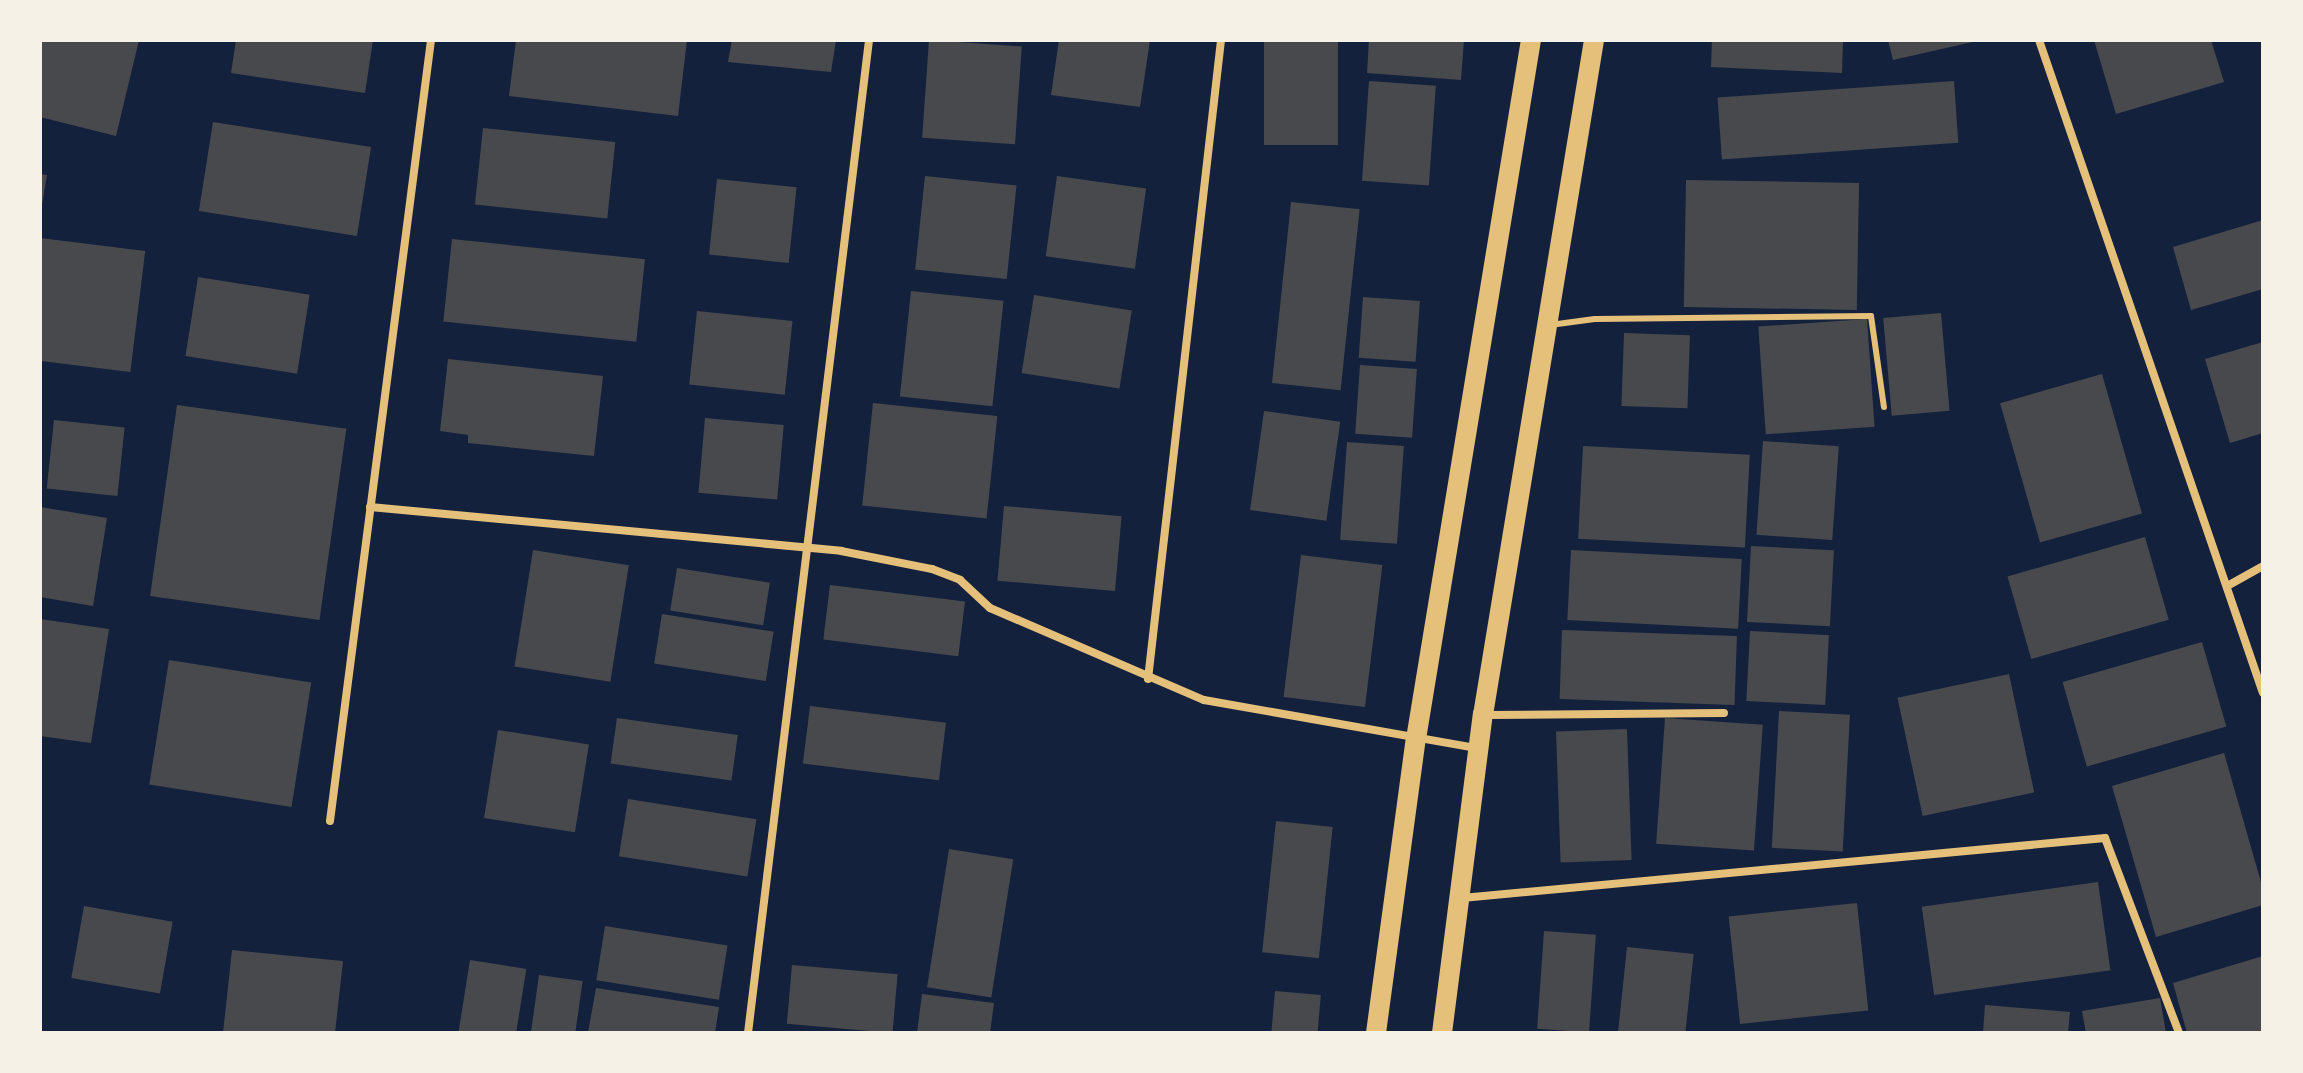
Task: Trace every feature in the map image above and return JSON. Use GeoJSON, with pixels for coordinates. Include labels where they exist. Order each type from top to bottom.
{"type":"FeatureCollection","features":[{"type":"Feature","properties":{"kind":"main road"},"geometry":{"type":"LineString","coordinates":[[1376,1033],[1416,739],[1531,40]]}},
{"type":"Feature","properties":{"kind":"main road"},"geometry":{"type":"LineString","coordinates":[[1442,1033],[1483,715],[1594,40]]}},
{"type":"Feature","properties":{"kind":"street"},"geometry":{"type":"LineString","coordinates":[[330,821],[431,40]]}},
{"type":"Feature","properties":{"kind":"street"},"geometry":{"type":"LineString","coordinates":[[748,1033],[869,40]]}},
{"type":"Feature","properties":{"kind":"street"},"geometry":{"type":"LineString","coordinates":[[1148,679],[1221,40]]}},
{"type":"Feature","properties":{"kind":"street"},"geometry":{"type":"LineString","coordinates":[[2039,40],[2229,585],[2263,693]]}},
{"type":"Feature","properties":{"kind":"street"},"geometry":{"type":"LineString","coordinates":[[370,507],[807,548],[946,574],[960,580],[990,608],[1148,679],[1204,700],[1478,748]]}},
{"type":"Feature","properties":{"kind":"street"},"geometry":{"type":"LineString","coordinates":[[2229,585],[2263,566]]}},
{"type":"Feature","properties":{"kind":"street"},"geometry":{"type":"LineString","coordinates":[[1483,715],[1724,713]]}},
{"type":"Feature","properties":{"kind":"street"},"geometry":{"type":"LineString","coordinates":[[1458,899],[2105,838],[2179,1033]]}},
{"type":"Feature","properties":{"kind":"lane"},"geometry":{"type":"LineString","coordinates":[[1546,325],[1595,319],[1871,316],[1884,407]]}},
{"type":"Feature","properties":{"kind":"building"},"geometry":{"type":"Polygon","coordinates":[[[40,40],[139,40],[116,136],[40,117],[40,40]]]}},
{"type":"Feature","properties":{"kind":"building"},"geometry":{"type":"Polygon","coordinates":[[[236,40],[373,40],[365,93],[231,73],[236,40]]]}},
{"type":"Feature","properties":{"kind":"building"},"geometry":{"type":"Polygon","coordinates":[[[516,40],[687,40],[678,116],[509,96],[516,40]]]}},
{"type":"Feature","properties":{"kind":"building"},"geometry":{"type":"Polygon","coordinates":[[[732,40],[836,40],[831,72],[728,62],[732,40]]]}},
{"type":"Feature","properties":{"kind":"building"},"geometry":{"type":"Polygon","coordinates":[[[929,40],[1022,46],[1015,144],[922,138],[929,40]]]}},
{"type":"Feature","properties":{"kind":"building"},"geometry":{"type":"Polygon","coordinates":[[[1059,40],[1150,40],[1140,107],[1051,95],[1059,40]]]}},
{"type":"Feature","properties":{"kind":"building"},"geometry":{"type":"Polygon","coordinates":[[[1264,40],[1338,40],[1338,145],[1264,145],[1264,40]]]}},
{"type":"Feature","properties":{"kind":"building"},"geometry":{"type":"Polygon","coordinates":[[[1369,40],[1464,40],[1461,80],[1367,73],[1369,40]]]}},
{"type":"Feature","properties":{"kind":"building"},"geometry":{"type":"Polygon","coordinates":[[[1712,40],[1843,40],[1842,73],[1711,67],[1712,40]]]}},
{"type":"Feature","properties":{"kind":"building"},"geometry":{"type":"Polygon","coordinates":[[[1888,40],[1977,40],[1977,41],[1893,60],[1888,40]]]}},
{"type":"Feature","properties":{"kind":"building"},"geometry":{"type":"Polygon","coordinates":[[[2094,40],[2211,40],[2224,82],[2116,114],[2094,40]]]}},
{"type":"Feature","properties":{"kind":"building"},"geometry":{"type":"Polygon","coordinates":[[[1369,81],[1436,86],[1429,185],[1362,181],[1369,81]]]}},
{"type":"Feature","properties":{"kind":"building"},"geometry":{"type":"Polygon","coordinates":[[[1954,81],[1958,143],[1722,159],[1718,98],[1954,81]]]}},
{"type":"Feature","properties":{"kind":"building"},"geometry":{"type":"Polygon","coordinates":[[[213,122],[371,147],[357,236],[199,211],[213,122]]]}},
{"type":"Feature","properties":{"kind":"building"},"geometry":{"type":"Polygon","coordinates":[[[483,128],[615,142],[607,218],[475,205],[483,128]]]}},
{"type":"Feature","properties":{"kind":"building"},"geometry":{"type":"Polygon","coordinates":[[[40,174],[47,175],[42,205],[40,205],[40,174]]]}},
{"type":"Feature","properties":{"kind":"building"},"geometry":{"type":"Polygon","coordinates":[[[925,176],[1016,186],[1007,279],[915,269],[925,176]]]}},
{"type":"Feature","properties":{"kind":"building"},"geometry":{"type":"Polygon","coordinates":[[[1057,176],[1146,189],[1135,269],[1046,256],[1057,176]]]}},
{"type":"Feature","properties":{"kind":"building"},"geometry":{"type":"Polygon","coordinates":[[[717,179],[797,187],[789,263],[709,255],[717,179]]]}},
{"type":"Feature","properties":{"kind":"building"},"geometry":{"type":"Polygon","coordinates":[[[1686,180],[1859,183],[1857,310],[1684,307],[1686,180]]]}},
{"type":"Feature","properties":{"kind":"building"},"geometry":{"type":"Polygon","coordinates":[[[1291,202],[1360,209],[1341,390],[1272,383],[1291,202]]]}},
{"type":"Feature","properties":{"kind":"building"},"geometry":{"type":"Polygon","coordinates":[[[2263,220],[2263,289],[2191,310],[2173,247],[2263,220]]]}},
{"type":"Feature","properties":{"kind":"building"},"geometry":{"type":"Polygon","coordinates":[[[40,238],[145,251],[130,372],[40,361],[40,238]]]}},
{"type":"Feature","properties":{"kind":"building"},"geometry":{"type":"Polygon","coordinates":[[[452,239],[645,259],[636,342],[443,322],[452,239]]]}},
{"type":"Feature","properties":{"kind":"building"},"geometry":{"type":"Polygon","coordinates":[[[198,277],[310,295],[297,374],[185,356],[198,277]]]}},
{"type":"Feature","properties":{"kind":"building"},"geometry":{"type":"Polygon","coordinates":[[[911,291],[1003,301],[992,406],[900,396],[911,291]]]}},
{"type":"Feature","properties":{"kind":"building"},"geometry":{"type":"Polygon","coordinates":[[[1034,295],[1132,310],[1119,389],[1022,373],[1034,295]]]}},
{"type":"Feature","properties":{"kind":"building"},"geometry":{"type":"Polygon","coordinates":[[[1363,297],[1420,301],[1416,362],[1359,358],[1363,297]]]}},
{"type":"Feature","properties":{"kind":"building"},"geometry":{"type":"Polygon","coordinates":[[[697,311],[792,321],[785,395],[689,385],[697,311]]]}},
{"type":"Feature","properties":{"kind":"building"},"geometry":{"type":"Polygon","coordinates":[[[1941,313],[1950,411],[1892,416],[1883,318],[1941,313]]]}},
{"type":"Feature","properties":{"kind":"building"},"geometry":{"type":"Polygon","coordinates":[[[1867,319],[1875,427],[1766,434],[1758,327],[1867,319]]]}},
{"type":"Feature","properties":{"kind":"building"},"geometry":{"type":"Polygon","coordinates":[[[1624,333],[1690,335],[1687,408],[1621,406],[1624,333]]]}},
{"type":"Feature","properties":{"kind":"building"},"geometry":{"type":"Polygon","coordinates":[[[2263,342],[2263,433],[2230,443],[2205,359],[2263,342]]]}},
{"type":"Feature","properties":{"kind":"building"},"geometry":{"type":"Polygon","coordinates":[[[448,359],[603,376],[594,456],[468,443],[468,435],[440,431],[448,359]]]}},
{"type":"Feature","properties":{"kind":"building"},"geometry":{"type":"Polygon","coordinates":[[[1360,365],[1417,369],[1412,438],[1355,434],[1360,365]]]}},
{"type":"Feature","properties":{"kind":"building"},"geometry":{"type":"Polygon","coordinates":[[[2102,374],[2142,513],[2040,543],[2000,403],[2102,374]]]}},
{"type":"Feature","properties":{"kind":"building"},"geometry":{"type":"Polygon","coordinates":[[[873,403],[997,416],[987,519],[862,505],[873,403]]]}},
{"type":"Feature","properties":{"kind":"building"},"geometry":{"type":"Polygon","coordinates":[[[177,405],[346,429],[319,620],[150,596],[177,405]]]}},
{"type":"Feature","properties":{"kind":"building"},"geometry":{"type":"Polygon","coordinates":[[[1264,411],[1340,422],[1326,521],[1250,510],[1264,411]]]}},
{"type":"Feature","properties":{"kind":"building"},"geometry":{"type":"Polygon","coordinates":[[[705,418],[784,425],[777,500],[698,493],[705,418]]]}},
{"type":"Feature","properties":{"kind":"building"},"geometry":{"type":"Polygon","coordinates":[[[54,420],[125,427],[117,496],[47,489],[54,420]]]}},
{"type":"Feature","properties":{"kind":"building"},"geometry":{"type":"Polygon","coordinates":[[[1763,441],[1839,446],[1832,540],[1756,535],[1763,441]]]}},
{"type":"Feature","properties":{"kind":"building"},"geometry":{"type":"Polygon","coordinates":[[[1347,442],[1404,446],[1397,544],[1340,540],[1347,442]]]}},
{"type":"Feature","properties":{"kind":"building"},"geometry":{"type":"Polygon","coordinates":[[[1583,446],[1750,455],[1745,548],[1578,539],[1583,446]]]}},
{"type":"Feature","properties":{"kind":"building"},"geometry":{"type":"Polygon","coordinates":[[[1004,506],[1122,516],[1115,591],[997,581],[1004,506]]]}},
{"type":"Feature","properties":{"kind":"building"},"geometry":{"type":"Polygon","coordinates":[[[40,507],[107,518],[93,606],[40,597],[40,507]]]}},
{"type":"Feature","properties":{"kind":"building"},"geometry":{"type":"Polygon","coordinates":[[[2145,537],[2169,620],[2031,659],[2008,576],[2145,537]]]}},
{"type":"Feature","properties":{"kind":"building"},"geometry":{"type":"Polygon","coordinates":[[[1751,546],[1834,550],[1830,626],[1747,622],[1751,546]]]}},
{"type":"Feature","properties":{"kind":"building"},"geometry":{"type":"Polygon","coordinates":[[[533,550],[629,565],[610,682],[515,667],[533,550]]]}},
{"type":"Feature","properties":{"kind":"building"},"geometry":{"type":"Polygon","coordinates":[[[1571,550],[1742,559],[1738,629],[1567,620],[1571,550]]]}},
{"type":"Feature","properties":{"kind":"building"},"geometry":{"type":"Polygon","coordinates":[[[1301,555],[1382,565],[1365,707],[1284,697],[1301,555]]]}},
{"type":"Feature","properties":{"kind":"building"},"geometry":{"type":"Polygon","coordinates":[[[677,568],[770,583],[763,625],[670,610],[677,568]]]}},
{"type":"Feature","properties":{"kind":"building"},"geometry":{"type":"Polygon","coordinates":[[[830,585],[965,602],[958,656],[823,640],[830,585]]]}},
{"type":"Feature","properties":{"kind":"building"},"geometry":{"type":"Polygon","coordinates":[[[662,614],[774,632],[766,681],[654,663],[662,614]]]}},
{"type":"Feature","properties":{"kind":"building"},"geometry":{"type":"Polygon","coordinates":[[[40,619],[109,629],[91,743],[40,736],[40,619]]]}},
{"type":"Feature","properties":{"kind":"building"},"geometry":{"type":"Polygon","coordinates":[[[1562,630],[1737,636],[1734,705],[1560,699],[1562,630]]]}},
{"type":"Feature","properties":{"kind":"building"},"geometry":{"type":"Polygon","coordinates":[[[1750,631],[1829,635],[1825,705],[1746,701],[1750,631]]]}},
{"type":"Feature","properties":{"kind":"building"},"geometry":{"type":"Polygon","coordinates":[[[2202,642],[2226,727],[2087,767],[2063,682],[2202,642]]]}},
{"type":"Feature","properties":{"kind":"building"},"geometry":{"type":"Polygon","coordinates":[[[169,660],[311,683],[292,807],[149,784],[169,660]]]}},
{"type":"Feature","properties":{"kind":"building"},"geometry":{"type":"Polygon","coordinates":[[[2009,674],[2034,792],[1923,816],[1897,698],[2009,674]]]}},
{"type":"Feature","properties":{"kind":"building"},"geometry":{"type":"Polygon","coordinates":[[[810,706],[946,723],[939,780],[803,764],[810,706]]]}},
{"type":"Feature","properties":{"kind":"building"},"geometry":{"type":"Polygon","coordinates":[[[1779,711],[1850,715],[1843,852],[1772,848],[1779,711]]]}},
{"type":"Feature","properties":{"kind":"building"},"geometry":{"type":"Polygon","coordinates":[[[617,718],[738,735],[731,781],[611,764],[617,718]]]}},
{"type":"Feature","properties":{"kind":"building"},"geometry":{"type":"Polygon","coordinates":[[[1665,718],[1763,725],[1754,851],[1656,844],[1665,718]]]}},
{"type":"Feature","properties":{"kind":"building"},"geometry":{"type":"Polygon","coordinates":[[[1627,729],[1632,860],[1561,862],[1556,731],[1627,729]]]}},
{"type":"Feature","properties":{"kind":"building"},"geometry":{"type":"Polygon","coordinates":[[[498,730],[589,744],[575,832],[484,818],[498,730]]]}},
{"type":"Feature","properties":{"kind":"building"},"geometry":{"type":"Polygon","coordinates":[[[2224,753],[2263,889],[2263,905],[2156,937],[2112,786],[2224,753]]]}},
{"type":"Feature","properties":{"kind":"building"},"geometry":{"type":"Polygon","coordinates":[[[628,799],[756,819],[747,877],[619,856],[628,799]]]}},
{"type":"Feature","properties":{"kind":"building"},"geometry":{"type":"Polygon","coordinates":[[[1276,821],[1333,827],[1319,958],[1262,952],[1276,821]]]}},
{"type":"Feature","properties":{"kind":"building"},"geometry":{"type":"Polygon","coordinates":[[[949,849],[1013,859],[991,997],[927,987],[949,849]]]}},
{"type":"Feature","properties":{"kind":"building"},"geometry":{"type":"Polygon","coordinates":[[[2098,882],[2110,970],[1934,995],[1922,907],[2098,882]]]}},
{"type":"Feature","properties":{"kind":"building"},"geometry":{"type":"Polygon","coordinates":[[[1857,903],[1868,1010],[1740,1024],[1729,916],[1857,903]]]}},
{"type":"Feature","properties":{"kind":"building"},"geometry":{"type":"Polygon","coordinates":[[[84,906],[173,922],[160,994],[71,978],[84,906]]]}},
{"type":"Feature","properties":{"kind":"building"},"geometry":{"type":"Polygon","coordinates":[[[605,926],[727,945],[719,1000],[596,980],[605,926]]]}},
{"type":"Feature","properties":{"kind":"building"},"geometry":{"type":"Polygon","coordinates":[[[1544,931],[1596,935],[1589,1032],[1537,1029],[1544,931]]]}},
{"type":"Feature","properties":{"kind":"building"},"geometry":{"type":"Polygon","coordinates":[[[1627,947],[1694,954],[1685,1033],[1618,1033],[1627,947]]]}},
{"type":"Feature","properties":{"kind":"building"},"geometry":{"type":"Polygon","coordinates":[[[232,950],[343,961],[335,1033],[223,1033],[232,950]]]}},
{"type":"Feature","properties":{"kind":"building"},"geometry":{"type":"Polygon","coordinates":[[[2263,956],[2263,1033],[2187,1033],[2173,983],[2263,956]]]}},
{"type":"Feature","properties":{"kind":"building"},"geometry":{"type":"Polygon","coordinates":[[[470,960],[526,969],[516,1033],[458,1033],[470,960]]]}},
{"type":"Feature","properties":{"kind":"building"},"geometry":{"type":"Polygon","coordinates":[[[792,965],[898,974],[892,1033],[787,1024],[792,965]]]}},
{"type":"Feature","properties":{"kind":"building"},"geometry":{"type":"Polygon","coordinates":[[[539,975],[583,981],[575,1033],[531,1033],[539,975]]]}},
{"type":"Feature","properties":{"kind":"building"},"geometry":{"type":"Polygon","coordinates":[[[596,988],[719,1007],[715,1033],[588,1033],[596,988]]]}},
{"type":"Feature","properties":{"kind":"building"},"geometry":{"type":"Polygon","coordinates":[[[1275,991],[1321,995],[1318,1033],[1271,1033],[1275,991]]]}},
{"type":"Feature","properties":{"kind":"building"},"geometry":{"type":"Polygon","coordinates":[[[922,994],[994,1003],[990,1033],[917,1033],[922,994]]]}},
{"type":"Feature","properties":{"kind":"building"},"geometry":{"type":"Polygon","coordinates":[[[2160,998],[2166,1033],[2086,1033],[2082,1011],[2160,998]]]}},
{"type":"Feature","properties":{"kind":"building"},"geometry":{"type":"Polygon","coordinates":[[[1985,1005],[2070,1012],[2068,1033],[1983,1033],[1985,1005]]]}}]}
